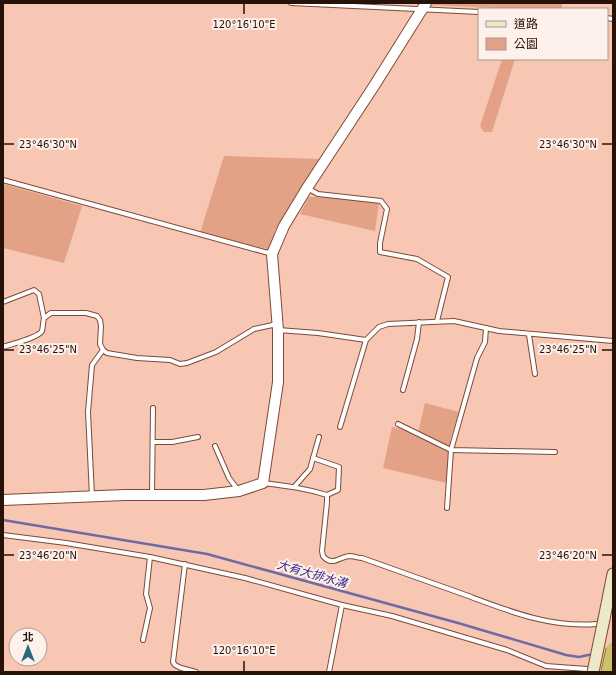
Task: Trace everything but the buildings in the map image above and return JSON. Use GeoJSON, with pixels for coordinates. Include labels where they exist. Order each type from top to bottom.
{"type":"FeatureCollection","features":[{"type":"Feature","properties":{"kind":"highway"},"geometry":{"type":"LineString","coordinates":[[608,672],[613,649]]}},
{"type":"Feature","properties":{"kind":"main road"},"geometry":{"type":"LineString","coordinates":[[590,671],[600,622],[613,574]]}},
{"type":"Feature","properties":{"kind":"street"},"geometry":{"type":"LineString","coordinates":[[3,500],[92,496],[204,495],[239,491],[263,483],[278,382],[278,327],[272,254],[284,226],[306,188],[374,86],[424,6]]}},
{"type":"Feature","properties":{"kind":"lane"},"geometry":{"type":"LineString","coordinates":[[291,3],[424,6],[478,12]]}},
{"type":"Feature","properties":{"kind":"lane"},"geometry":{"type":"LineString","coordinates":[[3,180],[272,254]]}},
{"type":"Feature","properties":{"kind":"lane"},"geometry":{"type":"LineString","coordinates":[[306,188],[318,194],[381,201],[387,209],[380,243],[380,252],[417,259],[448,277],[437,321]]}},
{"type":"Feature","properties":{"kind":"lane"},"geometry":{"type":"LineString","coordinates":[[3,302],[34,290],[39,294],[44,318],[42,330],[39,334],[3,347]]}},
{"type":"Feature","properties":{"kind":"lane"},"geometry":{"type":"LineString","coordinates":[[44,318],[51,313],[86,313],[97,316],[102,326],[100,344],[103,350],[107,353],[137,358],[170,360],[180,364],[187,363],[216,352],[254,329],[278,327],[366,340]]}},
{"type":"Feature","properties":{"kind":"lane"},"geometry":{"type":"LineString","coordinates":[[340,427],[366,340],[379,327],[388,324],[454,321],[499,331],[529,335],[613,341]]}},
{"type":"Feature","properties":{"kind":"lane"},"geometry":{"type":"LineString","coordinates":[[403,390],[417,339],[418,322]]}},
{"type":"Feature","properties":{"kind":"lane"},"geometry":{"type":"LineString","coordinates":[[447,508],[451,450],[476,358],[484,342],[486,328]]}},
{"type":"Feature","properties":{"kind":"lane"},"geometry":{"type":"LineString","coordinates":[[529,335],[535,374]]}},
{"type":"Feature","properties":{"kind":"lane"},"geometry":{"type":"LineString","coordinates":[[92,496],[88,412],[92,365],[103,350]]}},
{"type":"Feature","properties":{"kind":"lane"},"geometry":{"type":"LineString","coordinates":[[152,495],[153,408]]}},
{"type":"Feature","properties":{"kind":"lane"},"geometry":{"type":"LineString","coordinates":[[398,424],[451,450],[555,452]]}},
{"type":"Feature","properties":{"kind":"lane"},"geometry":{"type":"LineString","coordinates":[[153,442],[172,442],[198,437]]}},
{"type":"Feature","properties":{"kind":"lane"},"geometry":{"type":"LineString","coordinates":[[295,486],[310,469],[319,437]]}},
{"type":"Feature","properties":{"kind":"lane"},"geometry":{"type":"LineString","coordinates":[[215,446],[229,478],[239,491]]}},
{"type":"Feature","properties":{"kind":"lane"},"geometry":{"type":"LineString","coordinates":[[263,483],[295,486],[327,495],[338,490],[339,467],[314,458]]}},
{"type":"Feature","properties":{"kind":"lane"},"geometry":{"type":"LineString","coordinates":[[327,495],[328,502],[322,550],[323,556],[330,561],[335,562],[349,556],[362,558],[517,614],[548,622],[580,626],[600,622]]}},
{"type":"Feature","properties":{"kind":"lane"},"geometry":{"type":"LineString","coordinates":[[3,535],[66,542],[185,564],[245,578],[342,605],[392,616],[507,650],[546,666],[590,671]]}},
{"type":"Feature","properties":{"kind":"lane"},"geometry":{"type":"LineString","coordinates":[[143,640],[150,608],[146,594],[150,557]]}},
{"type":"Feature","properties":{"kind":"lane"},"geometry":{"type":"LineString","coordinates":[[185,564],[173,662],[181,668],[196,672]]}},
{"type":"Feature","properties":{"kind":"lane"},"geometry":{"type":"LineString","coordinates":[[330,672],[342,605]]}},
{"type":"Feature","properties":{"kind":"green space"},"geometry":{"type":"Polygon","coordinates":[[[432,3],[562,3],[562,8],[493,8],[431,5],[432,3]]]}},
{"type":"Feature","properties":{"kind":"green space"},"geometry":{"type":"Polygon","coordinates":[[[502,60],[515,60],[492,132],[484,132],[480,126],[502,60]]]}},
{"type":"Feature","properties":{"kind":"green space"},"geometry":{"type":"Polygon","coordinates":[[[224,156],[320,159],[275,230],[271,250],[200,233],[224,156]]]}},
{"type":"Feature","properties":{"kind":"green space"},"geometry":{"type":"Polygon","coordinates":[[[3,184],[82,206],[64,263],[3,248],[3,184]]]}},
{"type":"Feature","properties":{"kind":"green space"},"geometry":{"type":"Polygon","coordinates":[[[309,197],[366,198],[379,203],[375,231],[300,214],[309,197]]]}},
{"type":"Feature","properties":{"kind":"green space"},"geometry":{"type":"Polygon","coordinates":[[[425,403],[459,412],[450,440],[453,455],[451,484],[383,468],[392,427],[418,433],[425,403]]]}},
{"type":"Feature","properties":{"kind":"waterway","name":"大有大排水溝"},"geometry":{"type":"LineString","coordinates":[[3,520],[207,554],[458,623],[566,655],[579,657],[593,654]]}}]}
